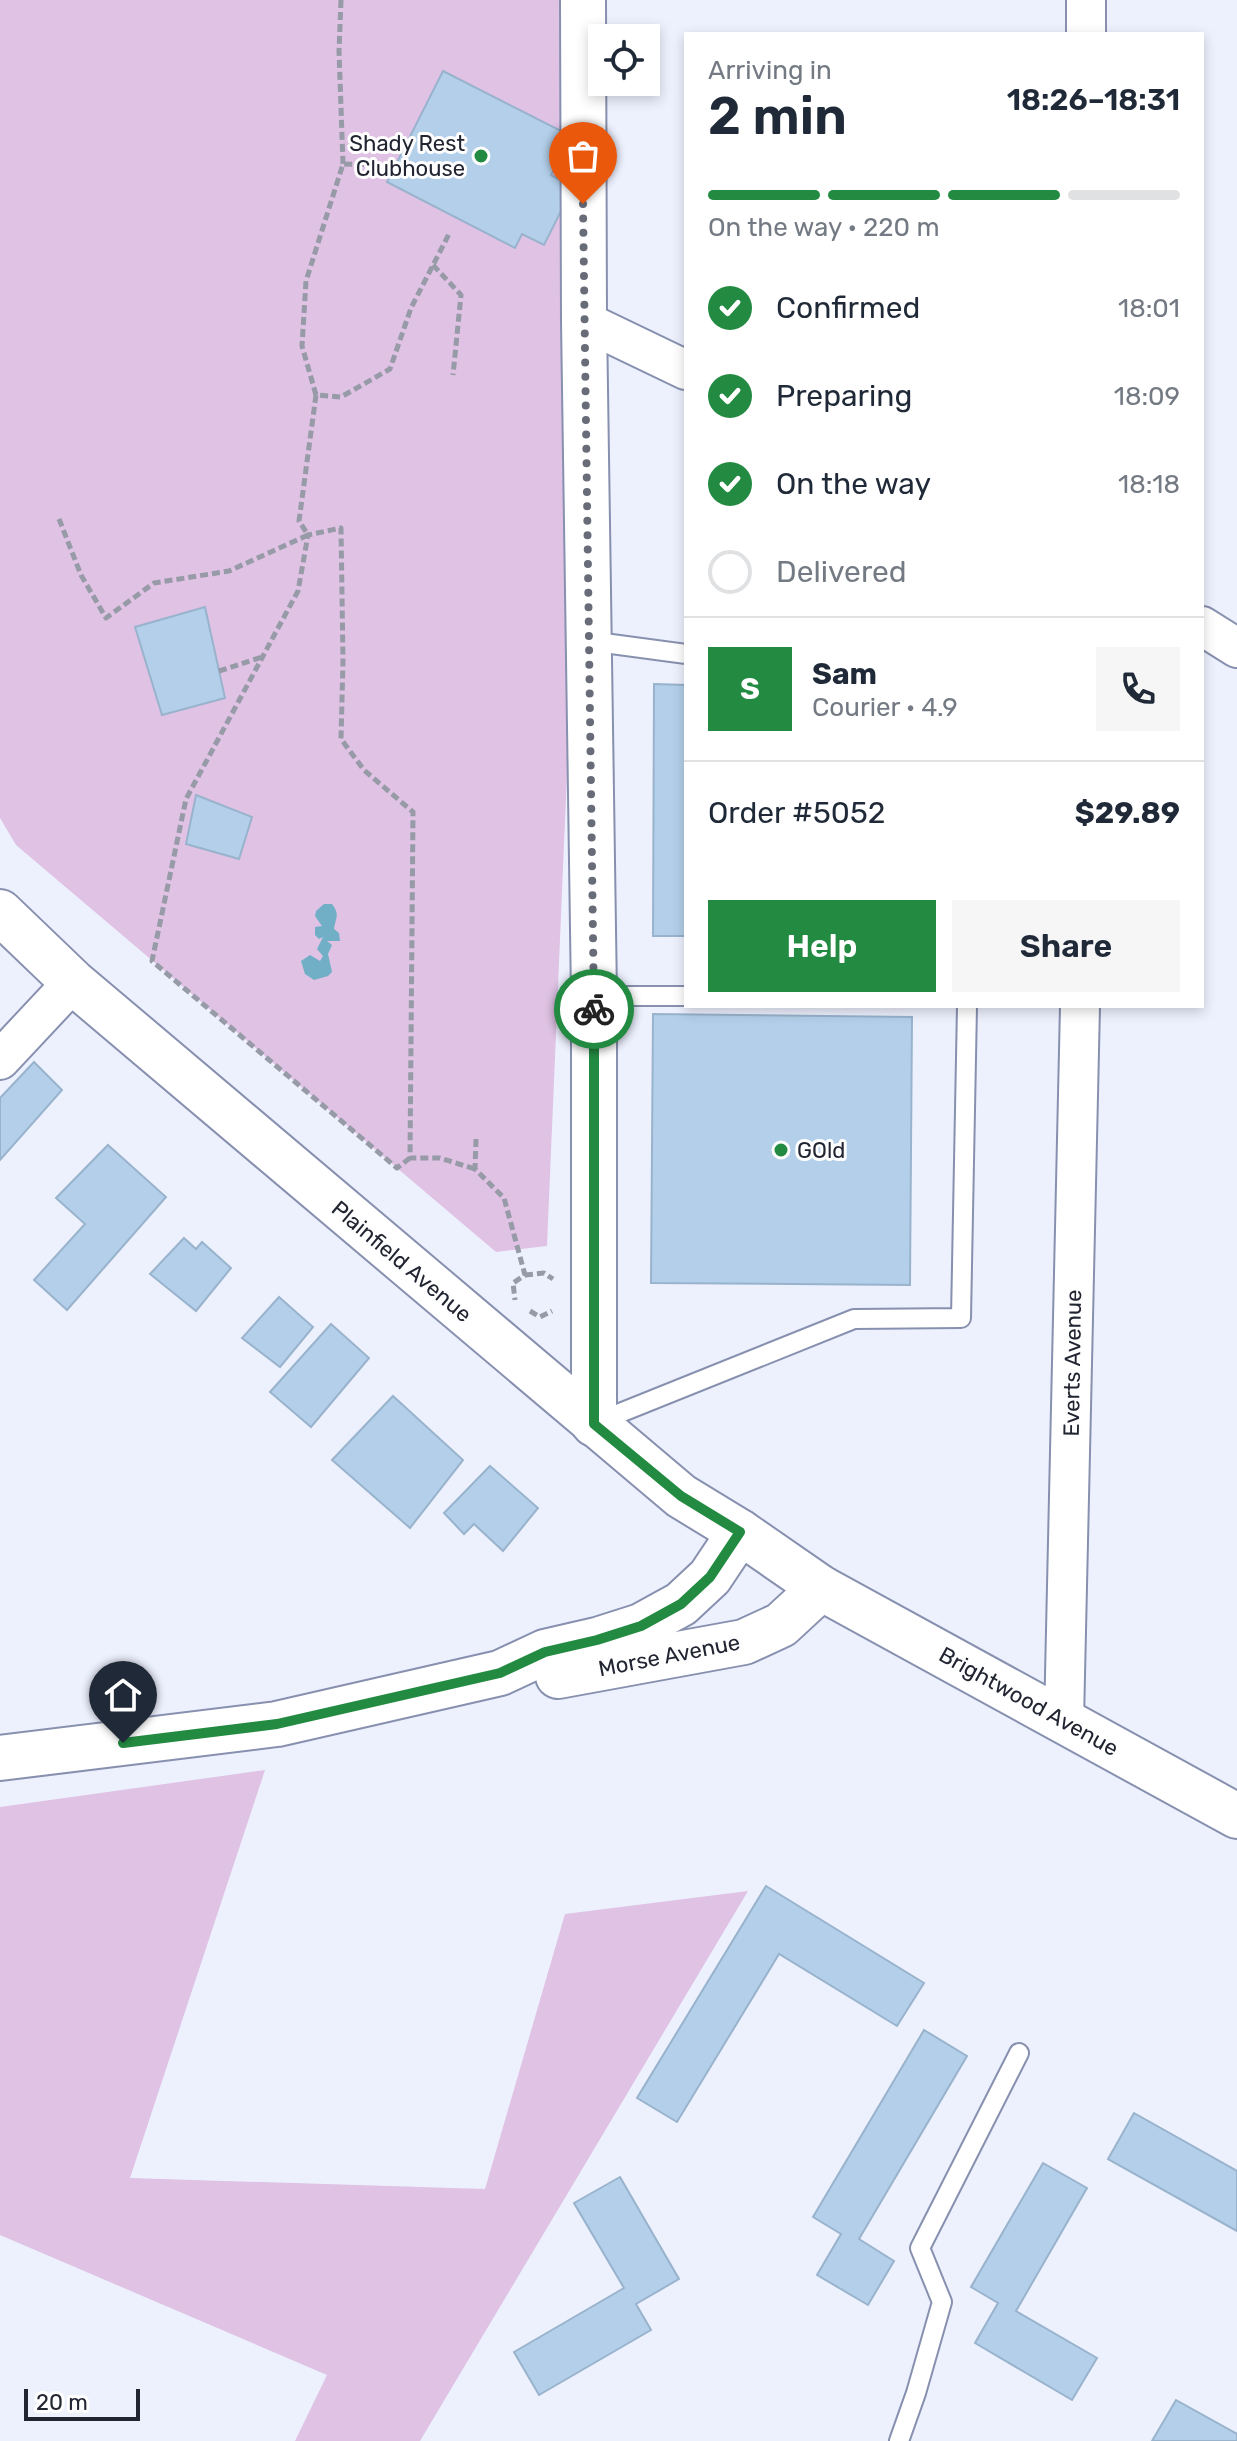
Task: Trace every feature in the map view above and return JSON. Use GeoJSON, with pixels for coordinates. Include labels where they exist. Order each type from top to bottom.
{"type":"FeatureCollection","features":[{"type":"Feature","properties":{"kind":"street"},"geometry":{"type":"LineString","coordinates":[[583,0],[584,321],[594,996],[594,1424]]}},
{"type":"Feature","properties":{"kind":"street"},"geometry":{"type":"LineString","coordinates":[[1086,0],[1086,32]]}},
{"type":"Feature","properties":{"kind":"street"},"geometry":{"type":"LineString","coordinates":[[584,321],[684,369]]}},
{"type":"Feature","properties":{"kind":"street"},"geometry":{"type":"LineString","coordinates":[[1204,627],[1237,648]]}},
{"type":"Feature","properties":{"kind":"street","name":"Plainfield Avenue"},"geometry":{"type":"LineString","coordinates":[[0,912],[73,982],[681,1496],[821,1588]]}},
{"type":"Feature","properties":{"kind":"street"},"geometry":{"type":"LineString","coordinates":[[0,1060],[73,982]]}},
{"type":"Feature","properties":{"kind":"street","name":"Everts Avenue"},"geometry":{"type":"LineString","coordinates":[[1064,1720],[1080,1008]]}},
{"type":"Feature","properties":{"kind":"street","name":"Morse Avenue"},"geometry":{"type":"LineString","coordinates":[[0,1758],[277,1724],[500,1673],[545,1652],[641,1626],[681,1604],[710,1577],[740,1532]]}},
{"type":"Feature","properties":{"kind":"street","name":"Brightwood Avenue"},"geometry":{"type":"LineString","coordinates":[[821,1588],[1237,1816]]}},
{"type":"Feature","properties":{"kind":"street","name":"Morse Avenue"},"geometry":{"type":"LineString","coordinates":[[500,1673],[548,1678],[744,1642],[781,1625],[821,1588]]}},
{"type":"Feature","properties":{"kind":"lane"},"geometry":{"type":"LineString","coordinates":[[589,641],[684,654]]}},
{"type":"Feature","properties":{"kind":"lane"},"geometry":{"type":"LineString","coordinates":[[594,996],[684,996]]}},
{"type":"Feature","properties":{"kind":"lane"},"geometry":{"type":"LineString","coordinates":[[594,1424],[854,1319],[961,1318],[967,1008]]}},
{"type":"Feature","properties":{"kind":"lane"},"geometry":{"type":"LineString","coordinates":[[899,2441],[942,2302],[920,2248],[1019,2053]]}},
{"type":"Feature","properties":{"kind":"path"},"geometry":{"type":"LineString","coordinates":[[341,0],[339,51],[343,164],[306,281],[302,346],[316,395],[299,521],[308,535],[298,591],[186,799],[152,961],[397,1168],[410,1158],[440,1158],[475,1169],[504,1198],[525,1275]]}},
{"type":"Feature","properties":{"kind":"path"},"geometry":{"type":"LineString","coordinates":[[343,164],[377,165]]}},
{"type":"Feature","properties":{"kind":"path"},"geometry":{"type":"LineString","coordinates":[[316,395],[341,397],[390,369],[411,308],[450,232]]}},
{"type":"Feature","properties":{"kind":"path"},"geometry":{"type":"LineString","coordinates":[[433,265],[461,295],[453,375]]}},
{"type":"Feature","properties":{"kind":"path"},"geometry":{"type":"LineString","coordinates":[[59,519],[81,575],[106,618],[154,583],[229,571],[308,535],[341,528],[341,739],[364,770],[413,812],[410,1158]]}},
{"type":"Feature","properties":{"kind":"path"},"geometry":{"type":"LineString","coordinates":[[219,671],[263,657]]}},
{"type":"Feature","properties":{"kind":"path"},"geometry":{"type":"LineString","coordinates":[[475,1169],[476,1139]]}},
{"type":"Feature","properties":{"kind":"path"},"geometry":{"type":"LineString","coordinates":[[553,1305],[551,1314],[540,1317],[514,1299],[513,1283],[525,1275],[544,1273],[555,1279],[555,1288]]}},
{"type":"Feature","properties":{"kind":"shaded area"},"geometry":{"type":"Polygon","coordinates":[[[0,0],[565,0],[572,348],[567,774],[547,1246],[496,1252],[16,845],[0,818],[0,0]]]}},
{"type":"Feature","properties":{"kind":"shaded area"},"geometry":{"type":"Polygon","coordinates":[[[265,1770],[130,2178],[485,2189],[565,1914],[748,1891],[420,2441],[295,2441],[327,2375],[0,2235],[0,1807],[265,1770]]]}},
{"type":"Feature","properties":{"kind":"water"},"geometry":{"type":"Polygon","coordinates":[[[324,904],[332,904],[336,911],[334,929],[339,933],[340,941],[327,941],[332,945],[328,954],[332,972],[314,980],[305,974],[301,961],[310,955],[320,961],[323,956],[317,949],[323,937],[319,939],[315,935],[315,927],[322,926],[315,916],[324,904]]]}},
{"type":"Feature","properties":{"kind":"building","name":"Shady Rest Clubhouse"},"geometry":{"type":"Polygon","coordinates":[[[443,71],[571,136],[551,175],[573,187],[544,245],[522,234],[515,248],[387,182],[443,71]]]}},
{"type":"Feature","properties":{"kind":"building"},"geometry":{"type":"Polygon","coordinates":[[[205,607],[225,698],[162,715],[135,627],[205,607]]]}},
{"type":"Feature","properties":{"kind":"building"},"geometry":{"type":"Polygon","coordinates":[[[654,684],[684,685],[684,936],[653,936],[654,684]]]}},
{"type":"Feature","properties":{"kind":"building"},"geometry":{"type":"Polygon","coordinates":[[[196,795],[252,817],[239,859],[186,844],[196,795]]]}},
{"type":"Feature","properties":{"kind":"building","name":"GOld"},"geometry":{"type":"Polygon","coordinates":[[[653,1014],[912,1017],[910,1285],[651,1283],[653,1014]]]}},
{"type":"Feature","properties":{"kind":"building"},"geometry":{"type":"Polygon","coordinates":[[[34,1062],[62,1090],[0,1160],[0,1098],[34,1062]]]}},
{"type":"Feature","properties":{"kind":"building"},"geometry":{"type":"Polygon","coordinates":[[[108,1145],[166,1197],[67,1310],[34,1280],[85,1224],[56,1198],[108,1145]]]}},
{"type":"Feature","properties":{"kind":"building"},"geometry":{"type":"Polygon","coordinates":[[[184,1238],[196,1249],[202,1242],[231,1268],[196,1311],[150,1274],[184,1238]]]}},
{"type":"Feature","properties":{"kind":"building"},"geometry":{"type":"Polygon","coordinates":[[[279,1297],[313,1327],[280,1367],[242,1338],[279,1297]]]}},
{"type":"Feature","properties":{"kind":"building"},"geometry":{"type":"Polygon","coordinates":[[[331,1324],[369,1358],[311,1427],[270,1392],[331,1324]]]}},
{"type":"Feature","properties":{"kind":"building"},"geometry":{"type":"Polygon","coordinates":[[[393,1396],[463,1460],[410,1528],[332,1460],[393,1396]]]}},
{"type":"Feature","properties":{"kind":"building"},"geometry":{"type":"Polygon","coordinates":[[[490,1466],[538,1508],[503,1551],[474,1524],[464,1534],[444,1513],[490,1466]]]}},
{"type":"Feature","properties":{"kind":"building"},"geometry":{"type":"Polygon","coordinates":[[[766,1886],[924,1983],[897,2026],[779,1954],[677,2122],[637,2098],[766,1886]]]}},
{"type":"Feature","properties":{"kind":"building"},"geometry":{"type":"Polygon","coordinates":[[[924,2030],[967,2056],[859,2239],[894,2261],[868,2305],[817,2275],[841,2234],[813,2217],[924,2030]]]}},
{"type":"Feature","properties":{"kind":"building"},"geometry":{"type":"Polygon","coordinates":[[[1134,2113],[1237,2171],[1237,2231],[1108,2159],[1134,2113]]]}},
{"type":"Feature","properties":{"kind":"building"},"geometry":{"type":"Polygon","coordinates":[[[1043,2163],[1087,2188],[1016,2311],[1097,2358],[1072,2400],[975,2343],[998,2303],[971,2287],[1043,2163]]]}},
{"type":"Feature","properties":{"kind":"building"},"geometry":{"type":"Polygon","coordinates":[[[620,2177],[679,2279],[636,2304],[651,2330],[539,2395],[514,2352],[624,2288],[574,2203],[620,2177]]]}},
{"type":"Feature","properties":{"kind":"building"},"geometry":{"type":"Polygon","coordinates":[[[1176,2400],[1237,2434],[1237,2441],[1152,2441],[1176,2400]]]}},
{"type":"Feature","properties":{"kind":"way so far"},"geometry":{"type":"LineString","coordinates":[[583,204],[594,1009]]}},
{"type":"Feature","properties":{"kind":"place","name":"Shady Rest Clubhouse"},"geometry":{"type":"Point","coordinates":[481,156]}},
{"type":"Feature","properties":{"kind":"place","name":"GOld"},"geometry":{"type":"Point","coordinates":[781,1150]}},
{"type":"Feature","properties":{"kind":"route"},"geometry":{"type":"LineString","coordinates":[[123,1743],[277,1724],[500,1673],[545,1652],[641,1626],[681,1604],[710,1577],[740,1532],[681,1496],[594,1424],[594,1009]]}}]}
